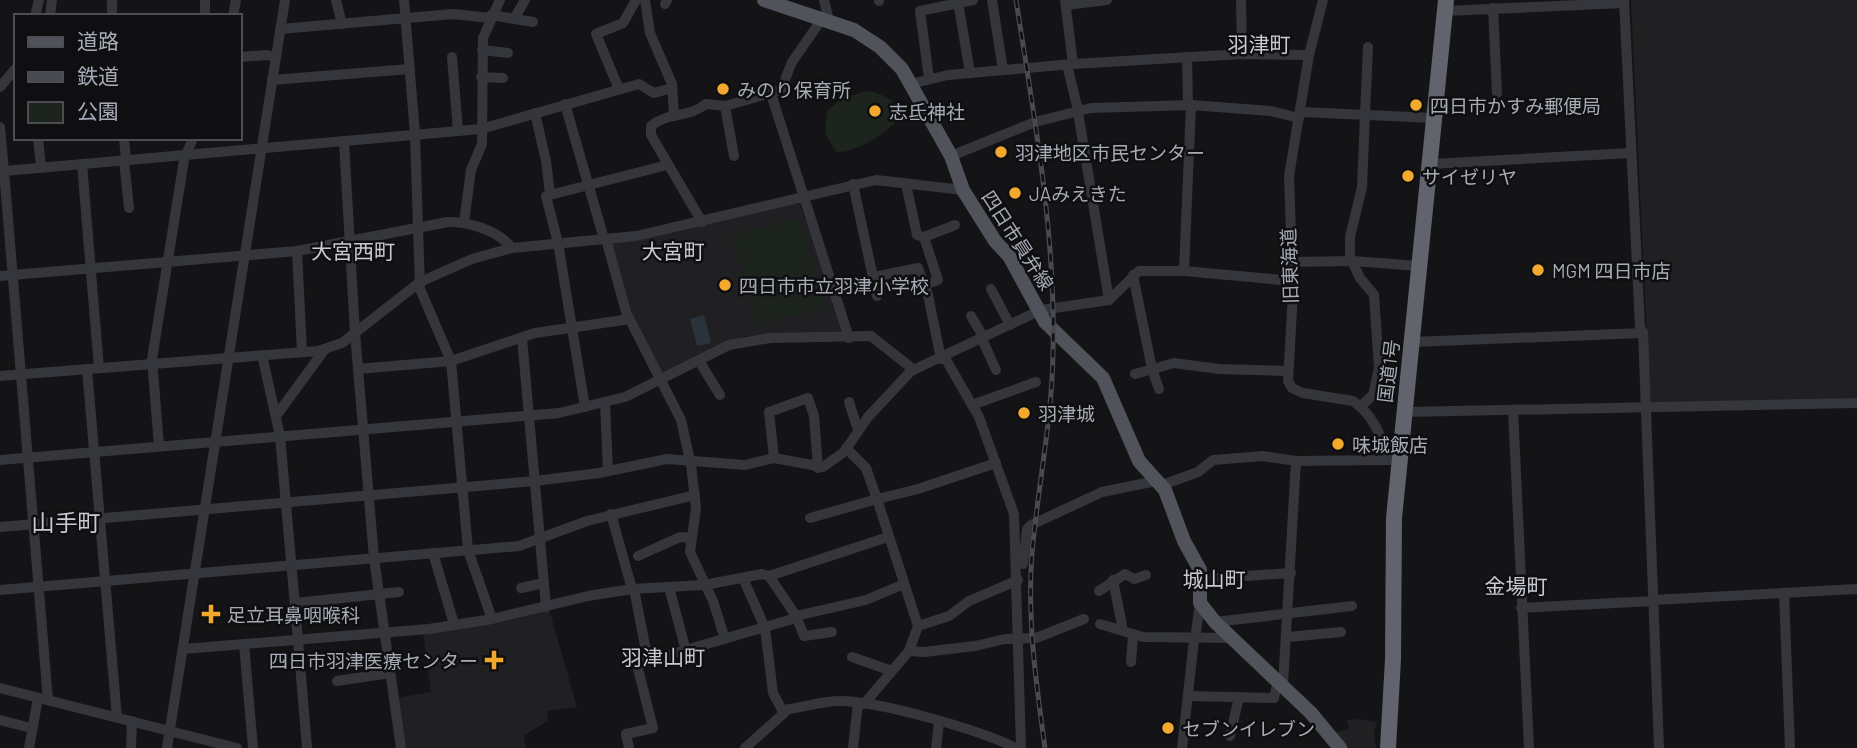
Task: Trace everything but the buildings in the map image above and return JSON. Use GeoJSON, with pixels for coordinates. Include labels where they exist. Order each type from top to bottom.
{"type":"FeatureCollection","features":[{"type":"Feature","properties":{"kind":"highway","name":"国道1号"},"geometry":{"type":"LineString","coordinates":[[1388,748],[1393,659],[1394,460],[1405,412],[1413,342],[1446,5]]}},
{"type":"Feature","properties":{"kind":"main road","name":"四日市員弁線"},"geometry":{"type":"LineString","coordinates":[[764,0],[825,20],[870,39],[896,61],[951,156],[963,190],[995,241],[1009,256],[1048,326],[1102,378],[1139,461],[1159,483],[1201,579],[1200,603]]}},
{"type":"Feature","properties":{"kind":"main road"},"geometry":{"type":"LineString","coordinates":[[1200,603],[1215,622],[1280,683],[1340,748]]}},
{"type":"Feature","properties":{"kind":"street"},"geometry":{"type":"LineString","coordinates":[[167,748],[285,0]]}},
{"type":"Feature","properties":{"kind":"street"},"geometry":{"type":"LineString","coordinates":[[337,0],[342,24]]}},
{"type":"Feature","properties":{"kind":"street"},"geometry":{"type":"LineString","coordinates":[[404,0],[415,134],[420,282],[451,361],[468,550],[492,619]]}},
{"type":"Feature","properties":{"kind":"street"},"geometry":{"type":"LineString","coordinates":[[464,222],[471,170],[482,144],[482,51],[490,16],[500,0]]}},
{"type":"Feature","properties":{"kind":"street"},"geometry":{"type":"LineString","coordinates":[[514,19],[525,0]]}},
{"type":"Feature","properties":{"kind":"street"},"geometry":{"type":"LineString","coordinates":[[619,89],[596,34],[623,23],[636,0]]}},
{"type":"Feature","properties":{"kind":"street"},"geometry":{"type":"LineString","coordinates":[[645,0],[650,33],[672,88],[674,116]]}},
{"type":"Feature","properties":{"kind":"street"},"geometry":{"type":"LineString","coordinates":[[702,222],[667,165],[649,129],[653,123],[695,112],[706,104],[725,106],[771,94],[784,86],[792,62],[825,20],[824,0]]}},
{"type":"Feature","properties":{"kind":"street"},"geometry":{"type":"LineString","coordinates":[[929,78],[920,11],[972,0]]}},
{"type":"Feature","properties":{"kind":"street"},"geometry":{"type":"LineString","coordinates":[[992,0],[1003,70]]}},
{"type":"Feature","properties":{"kind":"street"},"geometry":{"type":"LineString","coordinates":[[1107,0],[1066,2],[1070,65],[1110,300]]}},
{"type":"Feature","properties":{"kind":"street"},"geometry":{"type":"LineString","coordinates":[[1241,0],[1242,54]]}},
{"type":"Feature","properties":{"kind":"street","name":"旧東海道"},"geometry":{"type":"LineString","coordinates":[[1286,371],[1293,281],[1288,220],[1289,176],[1309,55],[1323,0]]}},
{"type":"Feature","properties":{"kind":"street"},"geometry":{"type":"LineString","coordinates":[[1446,5],[1493,8],[1624,1],[1643,333],[1659,748]]}},
{"type":"Feature","properties":{"kind":"street"},"geometry":{"type":"LineString","coordinates":[[958,2],[970,73]]}},
{"type":"Feature","properties":{"kind":"street"},"geometry":{"type":"LineString","coordinates":[[1493,8],[1497,93]]}},
{"type":"Feature","properties":{"kind":"street"},"geometry":{"type":"LineString","coordinates":[[280,29],[453,14],[533,22]]}},
{"type":"Feature","properties":{"kind":"street"},"geometry":{"type":"LineString","coordinates":[[1361,407],[1376,389],[1379,354],[1374,295],[1351,262],[1350,237],[1363,187],[1368,47]]}},
{"type":"Feature","properties":{"kind":"street"},"geometry":{"type":"LineString","coordinates":[[482,51],[508,53]]}},
{"type":"Feature","properties":{"kind":"street"},"geometry":{"type":"LineString","coordinates":[[910,84],[929,78],[970,73],[1070,65],[1242,54],[1309,55]]}},
{"type":"Feature","properties":{"kind":"street"},"geometry":{"type":"LineString","coordinates":[[242,57],[275,57]]}},
{"type":"Feature","properties":{"kind":"street"},"geometry":{"type":"LineString","coordinates":[[452,57],[458,131]]}},
{"type":"Feature","properties":{"kind":"street"},"geometry":{"type":"LineString","coordinates":[[1184,271],[1190,105],[1187,57]]}},
{"type":"Feature","properties":{"kind":"street"},"geometry":{"type":"LineString","coordinates":[[272,80],[410,69]]}},
{"type":"Feature","properties":{"kind":"street"},"geometry":{"type":"LineString","coordinates":[[0,86],[14,70]]}},
{"type":"Feature","properties":{"kind":"street"},"geometry":{"type":"LineString","coordinates":[[481,77],[503,78]]}},
{"type":"Feature","properties":{"kind":"street"},"geometry":{"type":"LineString","coordinates":[[2,171],[481,129],[639,84],[654,93],[672,88]]}},
{"type":"Feature","properties":{"kind":"street"},"geometry":{"type":"LineString","coordinates":[[771,94],[849,338]]}},
{"type":"Feature","properties":{"kind":"street"},"geometry":{"type":"LineString","coordinates":[[565,104],[630,319],[681,420],[696,508],[690,552],[713,601],[725,639]]}},
{"type":"Feature","properties":{"kind":"street"},"geometry":{"type":"LineString","coordinates":[[951,156],[1035,122],[1077,110],[1190,105],[1300,115],[1434,118]]}},
{"type":"Feature","properties":{"kind":"street"},"geometry":{"type":"LineString","coordinates":[[725,106],[734,156]]}},
{"type":"Feature","properties":{"kind":"street"},"geometry":{"type":"LineString","coordinates":[[535,113],[550,194]]}},
{"type":"Feature","properties":{"kind":"street"},"geometry":{"type":"LineString","coordinates":[[0,127],[39,586],[43,699],[31,728],[29,748]]}},
{"type":"Feature","properties":{"kind":"street"},"geometry":{"type":"LineString","coordinates":[[38,140],[41,167]]}},
{"type":"Feature","properties":{"kind":"street"},"geometry":{"type":"LineString","coordinates":[[124,140],[129,208]]}},
{"type":"Feature","properties":{"kind":"street"},"geometry":{"type":"LineString","coordinates":[[159,446],[152,364],[186,155],[191,140]]}},
{"type":"Feature","properties":{"kind":"street"},"geometry":{"type":"LineString","coordinates":[[344,142],[355,333],[374,558],[401,748]]}},
{"type":"Feature","properties":{"kind":"street"},"geometry":{"type":"LineString","coordinates":[[1430,164],[1631,153]]}},
{"type":"Feature","properties":{"kind":"street"},"geometry":{"type":"LineString","coordinates":[[82,163],[99,368]]}},
{"type":"Feature","properties":{"kind":"street"},"geometry":{"type":"LineString","coordinates":[[585,407],[574,327],[546,196],[667,165]]}},
{"type":"Feature","properties":{"kind":"street"},"geometry":{"type":"LineString","coordinates":[[0,376],[325,349],[342,343],[420,282],[472,259],[512,248],[636,236],[876,180],[963,190]]}},
{"type":"Feature","properties":{"kind":"street"},"geometry":{"type":"LineString","coordinates":[[853,184],[877,296]]}},
{"type":"Feature","properties":{"kind":"street"},"geometry":{"type":"LineString","coordinates":[[906,184],[917,235],[924,237],[955,225]]}},
{"type":"Feature","properties":{"kind":"street"},"geometry":{"type":"LineString","coordinates":[[0,276],[296,251],[419,227],[464,222],[502,237],[512,248]]}},
{"type":"Feature","properties":{"kind":"street"},"geometry":{"type":"LineString","coordinates":[[924,237],[938,281],[924,285]]}},
{"type":"Feature","properties":{"kind":"street"},"geometry":{"type":"LineString","coordinates":[[296,251],[302,352]]}},
{"type":"Feature","properties":{"kind":"street"},"geometry":{"type":"LineString","coordinates":[[1292,262],[1419,266]]}},
{"type":"Feature","properties":{"kind":"street"},"geometry":{"type":"LineString","coordinates":[[782,710],[836,701],[861,703],[999,739],[1018,748],[1014,514],[972,405],[943,359],[918,268],[874,277]]}},
{"type":"Feature","properties":{"kind":"street"},"geometry":{"type":"LineString","coordinates":[[0,527],[536,481],[667,459],[689,458],[745,465],[774,458],[818,468],[832,464],[858,430],[914,370],[943,359],[1041,310],[1110,300],[1139,271],[1184,271],[1293,281]]}},
{"type":"Feature","properties":{"kind":"street"},"geometry":{"type":"LineString","coordinates":[[1133,275],[1152,369],[1159,388]]}},
{"type":"Feature","properties":{"kind":"street"},"geometry":{"type":"LineString","coordinates":[[991,289],[1010,325]]}},
{"type":"Feature","properties":{"kind":"street"},"geometry":{"type":"LineString","coordinates":[[971,316],[996,370]]}},
{"type":"Feature","properties":{"kind":"street"},"geometry":{"type":"LineString","coordinates":[[358,369],[451,361],[522,338],[630,319]]}},
{"type":"Feature","properties":{"kind":"street"},"geometry":{"type":"LineString","coordinates":[[1413,342],[1643,333]]}},
{"type":"Feature","properties":{"kind":"street"},"geometry":{"type":"LineString","coordinates":[[0,460],[529,415],[585,407],[604,403],[660,381],[729,345],[757,340],[819,335],[849,338],[871,336],[914,370]]}},
{"type":"Feature","properties":{"kind":"street"},"geometry":{"type":"LineString","coordinates":[[522,338],[546,607]]}},
{"type":"Feature","properties":{"kind":"street"},"geometry":{"type":"LineString","coordinates":[[276,416],[325,349]]}},
{"type":"Feature","properties":{"kind":"street"},"geometry":{"type":"LineString","coordinates":[[262,355],[280,436],[307,748]]}},
{"type":"Feature","properties":{"kind":"street"},"geometry":{"type":"LineString","coordinates":[[699,361],[720,395]]}},
{"type":"Feature","properties":{"kind":"street"},"geometry":{"type":"LineString","coordinates":[[918,626],[949,616],[969,601],[1022,576],[1027,529],[1102,492],[1159,483],[1198,472],[1213,460],[1263,456],[1296,461],[1394,460],[1376,427],[1361,407],[1353,401],[1297,391],[1289,385],[1286,371],[1219,369],[1174,363],[1135,374]]}},
{"type":"Feature","properties":{"kind":"street"},"geometry":{"type":"LineString","coordinates":[[87,369],[117,718]]}},
{"type":"Feature","properties":{"kind":"street"},"geometry":{"type":"LineString","coordinates":[[972,405],[1036,382]]}},
{"type":"Feature","properties":{"kind":"street"},"geometry":{"type":"LineString","coordinates":[[774,458],[769,412],[808,398],[814,416],[818,468]]}},
{"type":"Feature","properties":{"kind":"street"},"geometry":{"type":"LineString","coordinates":[[849,402],[858,430]]}},
{"type":"Feature","properties":{"kind":"street"},"geometry":{"type":"LineString","coordinates":[[604,403],[608,471]]}},
{"type":"Feature","properties":{"kind":"street"},"geometry":{"type":"LineString","coordinates":[[1405,412],[1857,403]]}},
{"type":"Feature","properties":{"kind":"street"},"geometry":{"type":"LineString","coordinates":[[1513,410],[1529,748]]}},
{"type":"Feature","properties":{"kind":"street"},"geometry":{"type":"LineString","coordinates":[[846,449],[866,468],[918,626],[909,651],[861,703],[853,748]]}},
{"type":"Feature","properties":{"kind":"street"},"geometry":{"type":"LineString","coordinates":[[1189,696],[1273,698],[1280,683],[1288,638],[1296,461]]}},
{"type":"Feature","properties":{"kind":"street"},"geometry":{"type":"LineString","coordinates":[[810,518],[918,489],[996,463]]}},
{"type":"Feature","properties":{"kind":"street"},"geometry":{"type":"LineString","coordinates":[[0,590],[519,545],[611,514],[695,495]]}},
{"type":"Feature","properties":{"kind":"street"},"geometry":{"type":"LineString","coordinates":[[611,514],[633,589],[648,661]]}},
{"type":"Feature","properties":{"kind":"street"},"geometry":{"type":"LineString","coordinates":[[638,556],[680,537],[691,538]]}},
{"type":"Feature","properties":{"kind":"street"},"geometry":{"type":"LineString","coordinates":[[183,649],[454,624],[492,619],[633,589],[704,585],[762,574],[769,576],[888,537]]}},
{"type":"Feature","properties":{"kind":"street"},"geometry":{"type":"LineString","coordinates":[[433,553],[454,624]]}},
{"type":"Feature","properties":{"kind":"street"},"geometry":{"type":"LineString","coordinates":[[1201,579],[1291,573]]}},
{"type":"Feature","properties":{"kind":"street"},"geometry":{"type":"LineString","coordinates":[[1100,591],[1125,574],[1134,579],[1146,575]]}},
{"type":"Feature","properties":{"kind":"street"},"geometry":{"type":"LineString","coordinates":[[769,576],[796,617],[804,636],[832,632]]}},
{"type":"Feature","properties":{"kind":"street"},"geometry":{"type":"LineString","coordinates":[[743,578],[765,628],[773,693],[784,713],[745,748]]}},
{"type":"Feature","properties":{"kind":"street"},"geometry":{"type":"LineString","coordinates":[[1114,580],[1122,625],[1120,630]]}},
{"type":"Feature","properties":{"kind":"street"},"geometry":{"type":"LineString","coordinates":[[521,588],[544,583]]}},
{"type":"Feature","properties":{"kind":"street"},"geometry":{"type":"LineString","coordinates":[[629,748],[626,734],[653,728],[637,665],[796,617],[866,600],[904,584]]}},
{"type":"Feature","properties":{"kind":"street"},"geometry":{"type":"LineString","coordinates":[[668,587],[686,651]]}},
{"type":"Feature","properties":{"kind":"street"},"geometry":{"type":"LineString","coordinates":[[1521,608],[1857,589]]}},
{"type":"Feature","properties":{"kind":"street"},"geometry":{"type":"LineString","coordinates":[[295,603],[399,592]]}},
{"type":"Feature","properties":{"kind":"street"},"geometry":{"type":"LineString","coordinates":[[1784,593],[1790,748]]}},
{"type":"Feature","properties":{"kind":"street"},"geometry":{"type":"LineString","coordinates":[[1182,748],[1200,603]]}},
{"type":"Feature","properties":{"kind":"street"},"geometry":{"type":"LineString","coordinates":[[1215,622],[1352,606]]}},
{"type":"Feature","properties":{"kind":"street"},"geometry":{"type":"LineString","coordinates":[[909,651],[924,652],[1018,638],[1036,638],[1084,620]]}},
{"type":"Feature","properties":{"kind":"street"},"geometry":{"type":"LineString","coordinates":[[1100,624],[1133,636],[1232,638]]}},
{"type":"Feature","properties":{"kind":"street"},"geometry":{"type":"LineString","coordinates":[[1288,638],[1341,632]]}},
{"type":"Feature","properties":{"kind":"street"},"geometry":{"type":"LineString","coordinates":[[1133,636],[1131,659],[1144,657]]}},
{"type":"Feature","properties":{"kind":"street"},"geometry":{"type":"LineString","coordinates":[[244,644],[253,748]]}},
{"type":"Feature","properties":{"kind":"street"},"geometry":{"type":"LineString","coordinates":[[852,657],[889,670]]}},
{"type":"Feature","properties":{"kind":"street"},"geometry":{"type":"LineString","coordinates":[[337,681],[390,673]]}},
{"type":"Feature","properties":{"kind":"street"},"geometry":{"type":"LineString","coordinates":[[0,688],[237,748]]}},
{"type":"Feature","properties":{"kind":"street"},"geometry":{"type":"LineString","coordinates":[[1230,736],[1239,697]]}},
{"type":"Feature","properties":{"kind":"street"},"geometry":{"type":"LineString","coordinates":[[0,720],[31,728]]}},
{"type":"Feature","properties":{"kind":"street"},"geometry":{"type":"LineString","coordinates":[[131,748],[132,721]]}},
{"type":"Feature","properties":{"kind":"street"},"geometry":{"type":"LineString","coordinates":[[936,748],[939,722]]}},
{"type":"Feature","properties":{"kind":"shaded area"},"geometry":{"type":"Polygon","coordinates":[[[1631,0],[1857,0],[1857,398],[1650,403],[1631,0]]]}},
{"type":"Feature","properties":{"kind":"shaded area","name":"四日市市立羽津小学校"},"geometry":{"type":"Polygon","coordinates":[[[799,203],[828,278],[841,321],[841,334],[745,336],[662,376],[628,307],[611,243],[799,203]]]}},
{"type":"Feature","properties":{"kind":"shaded area"},"geometry":{"type":"Polygon","coordinates":[[[704,315],[711,343],[697,346],[690,319],[704,315]]]}},
{"type":"Feature","properties":{"kind":"shaded area","name":"四日市羽津医療センター"},"geometry":{"type":"Polygon","coordinates":[[[549,609],[577,707],[547,711],[548,721],[524,735],[526,748],[403,748],[397,698],[431,692],[423,633],[549,609]]]}},
{"type":"Feature","properties":{"kind":"shaded area"},"geometry":{"type":"Polygon","coordinates":[[[1347,720],[1377,722],[1374,732],[1376,748],[1345,748],[1333,734],[1349,728],[1347,720]]]}},
{"type":"Feature","properties":{"kind":"green space"},"geometry":{"type":"Polygon","coordinates":[[[868,91],[889,99],[902,116],[872,140],[853,149],[836,152],[825,133],[827,111],[842,98],[868,91]]]}},
{"type":"Feature","properties":{"kind":"green space"},"geometry":{"type":"Polygon","coordinates":[[[798,217],[826,308],[757,325],[732,236],[798,217]]]}},
{"type":"Feature","properties":{"kind":"railway"},"geometry":{"type":"LineString","coordinates":[[1016,0],[1042,175],[1053,308],[1050,403],[1031,578],[1033,651],[1045,748]]}},
{"type":"Feature","properties":{"kind":"place","name":"みのり保育所"},"geometry":{"type":"Point","coordinates":[723,89]}},
{"type":"Feature","properties":{"kind":"place","name":"四日市かすみ郵便局"},"geometry":{"type":"Point","coordinates":[1416,105]}},
{"type":"Feature","properties":{"kind":"place","name":"志氐神社"},"geometry":{"type":"Point","coordinates":[875,111]}},
{"type":"Feature","properties":{"kind":"place","name":"羽津地区市民センター"},"geometry":{"type":"Point","coordinates":[1001,152]}},
{"type":"Feature","properties":{"kind":"place","name":"サイゼリヤ"},"geometry":{"type":"Point","coordinates":[1408,176]}},
{"type":"Feature","properties":{"kind":"place","name":"JAみえきた"},"geometry":{"type":"Point","coordinates":[1015,193]}},
{"type":"Feature","properties":{"kind":"place","name":"MGM 四日市店"},"geometry":{"type":"Point","coordinates":[1538,270]}},
{"type":"Feature","properties":{"kind":"place","name":"四日市市立羽津小学校"},"geometry":{"type":"Point","coordinates":[725,285]}},
{"type":"Feature","properties":{"kind":"place","name":"羽津城"},"geometry":{"type":"Point","coordinates":[1024,413]}},
{"type":"Feature","properties":{"kind":"place","name":"味城飯店"},"geometry":{"type":"Point","coordinates":[1338,444]}},
{"type":"Feature","properties":{"kind":"place","name":"足立耳鼻咽喉科"},"geometry":{"type":"Point","coordinates":[211,614]}},
{"type":"Feature","properties":{"kind":"place","name":"四日市羽津医療センター"},"geometry":{"type":"Point","coordinates":[494,660]}},
{"type":"Feature","properties":{"kind":"place","name":"セブンイレブン"},"geometry":{"type":"Point","coordinates":[1168,728]}},
{"type":"Feature","properties":{"kind":"district","name":"羽津町"},"geometry":{"type":"Point","coordinates":[1259,43]}},
{"type":"Feature","properties":{"kind":"district","name":"大宮西町"},"geometry":{"type":"Point","coordinates":[353,250]}},
{"type":"Feature","properties":{"kind":"district","name":"大宮町"},"geometry":{"type":"Point","coordinates":[673,250]}},
{"type":"Feature","properties":{"kind":"district","name":"山手町"},"geometry":{"type":"Point","coordinates":[66,522]}},
{"type":"Feature","properties":{"kind":"district","name":"城山町"},"geometry":{"type":"Point","coordinates":[1214,578]}},
{"type":"Feature","properties":{"kind":"district","name":"金場町"},"geometry":{"type":"Point","coordinates":[1516,585]}},
{"type":"Feature","properties":{"kind":"district","name":"羽津山町"},"geometry":{"type":"Point","coordinates":[663,656]}}]}
